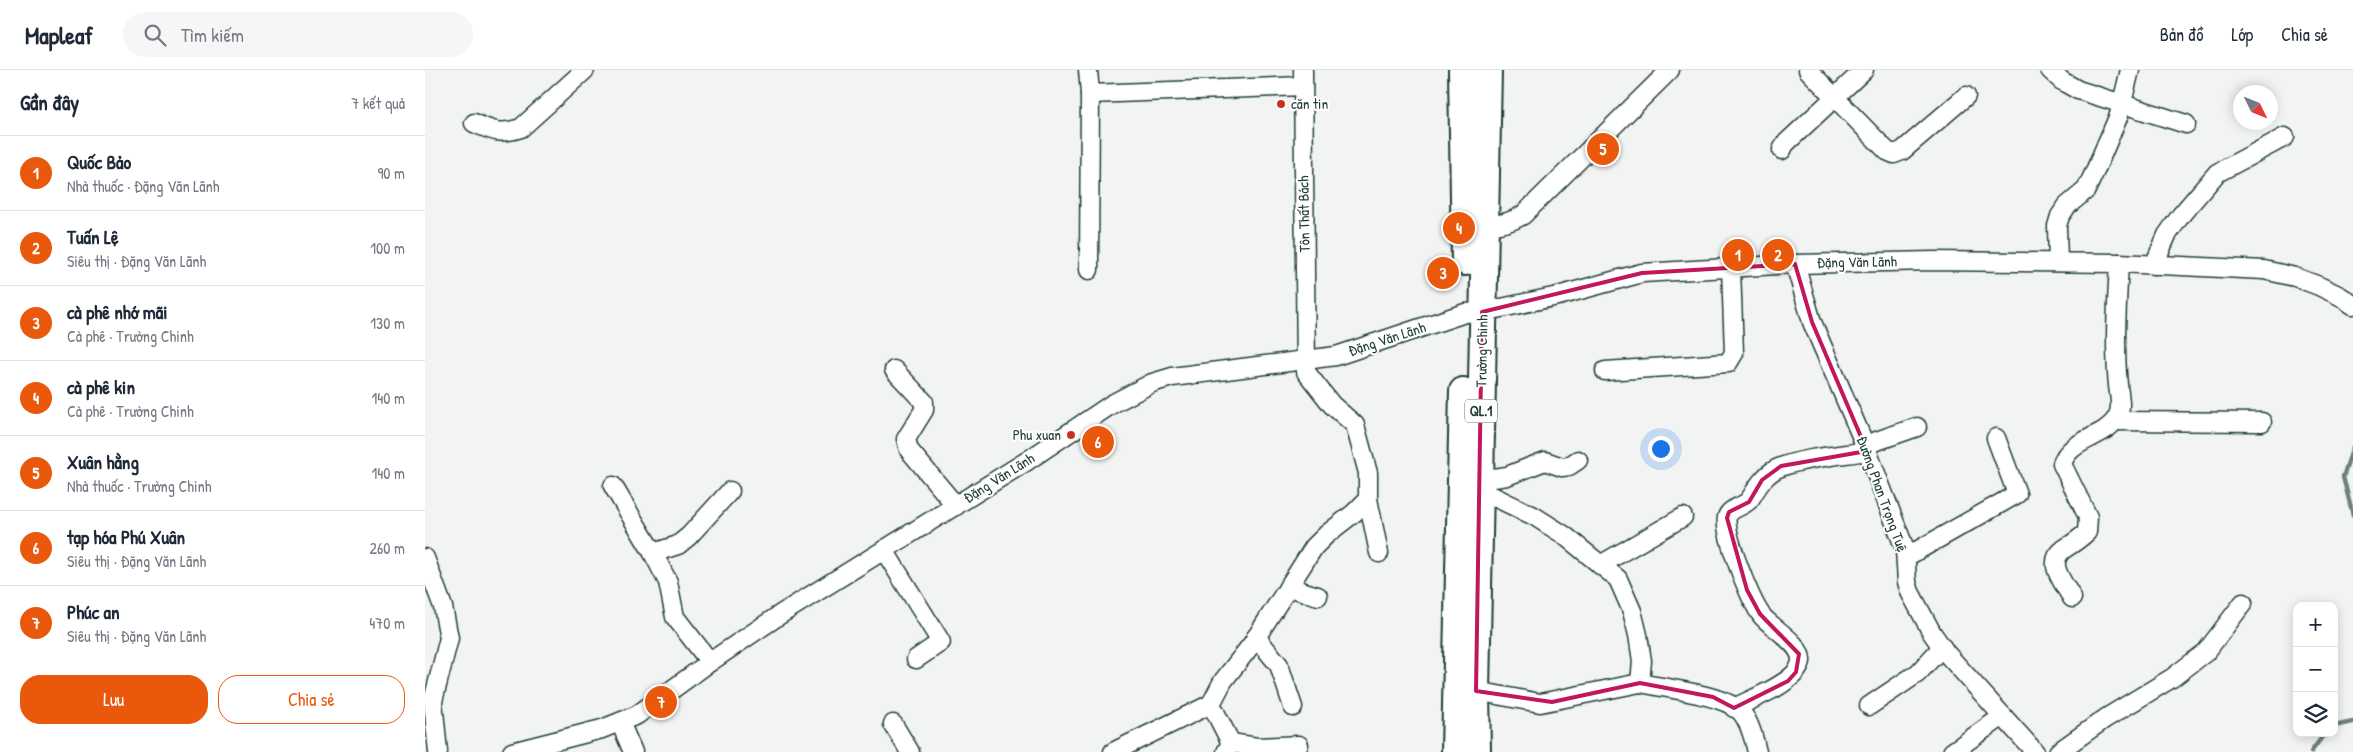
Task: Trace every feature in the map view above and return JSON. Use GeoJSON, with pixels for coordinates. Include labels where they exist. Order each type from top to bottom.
{"type":"FeatureCollection","features":[{"type":"Feature","properties":{"kind":"highway","name":"Trường Chinh"},"geometry":{"type":"LineString","coordinates":[[1462,70],[1475,222]]}},
{"type":"Feature","properties":{"kind":"highway","name":"Trường Chinh"},"geometry":{"type":"LineString","coordinates":[[1455,752],[1475,222],[1488,70]]}},
{"type":"Feature","properties":{"kind":"highway","name":"Trường Chinh"},"geometry":{"type":"LineString","coordinates":[[1473,312],[1480,485],[1475,691],[1477,752]]}},
{"type":"Feature","properties":{"kind":"street"},"geometry":{"type":"LineString","coordinates":[[473,123],[496,132],[507,132],[521,128],[585,70]]}},
{"type":"Feature","properties":{"kind":"street"},"geometry":{"type":"LineString","coordinates":[[1088,70],[1090,94],[1089,270]]}},
{"type":"Feature","properties":{"kind":"street"},"geometry":{"type":"LineString","coordinates":[[1475,222],[1505,223],[1523,215],[1670,70]]}},
{"type":"Feature","properties":{"kind":"street"},"geometry":{"type":"LineString","coordinates":[[1808,70],[1833,98],[1887,151],[1894,154],[1903,151],[1966,96]]}},
{"type":"Feature","properties":{"kind":"street"},"geometry":{"type":"LineString","coordinates":[[1782,150],[1785,144],[1864,70]]}},
{"type":"Feature","properties":{"kind":"street"},"geometry":{"type":"LineString","coordinates":[[2050,70],[2062,81],[2078,90],[2186,124]]}},
{"type":"Feature","properties":{"kind":"street"},"geometry":{"type":"LineString","coordinates":[[2058,262],[2057,226],[2060,216],[2067,206],[2086,190],[2122,104],[2131,70]]}},
{"type":"Feature","properties":{"kind":"street"},"geometry":{"type":"LineString","coordinates":[[1090,94],[1303,78]]}},
{"type":"Feature","properties":{"kind":"street","name":"Tôn Thất Bách"},"geometry":{"type":"LineString","coordinates":[[1303,78],[1306,372],[1332,405],[1355,426],[1368,473],[1368,499],[1379,552]]}},
{"type":"Feature","properties":{"kind":"street"},"geometry":{"type":"LineString","coordinates":[[2154,265],[2167,235],[2181,215],[2217,173],[2285,137]]}},
{"type":"Feature","properties":{"kind":"street","name":"Đặng Văn Lãnh"},"geometry":{"type":"LineString","coordinates":[[512,752],[620,722],[637,715],[710,662],[1113,404],[1152,383],[1172,377],[1336,356],[1473,312],[1558,296],[1642,273],[1795,264],[1933,261],[2119,263],[2264,270],[2295,277],[2349,298]]}},
{"type":"Feature","properties":{"kind":"street"},"geometry":{"type":"LineString","coordinates":[[2072,598],[2054,566],[2055,558],[2062,550],[2087,532],[2089,517],[2062,464],[2068,453],[2100,434],[2115,421],[2120,408],[2117,375],[2119,263]]}},
{"type":"Feature","properties":{"kind":"street","name":"Đường Phan Trọng Tuệ"},"geometry":{"type":"LineString","coordinates":[[1795,264],[1812,322],[1866,448],[1905,549],[1907,582],[1910,592],[1942,647],[1961,672],[2035,752]]}},
{"type":"Feature","properties":{"kind":"street"},"geometry":{"type":"LineString","coordinates":[[1605,371],[1729,363],[1734,354],[1731,268]]}},
{"type":"Feature","properties":{"kind":"street"},"geometry":{"type":"LineString","coordinates":[[894,370],[924,402],[924,410],[906,439],[909,450],[955,506]]}},
{"type":"Feature","properties":{"kind":"street"},"geometry":{"type":"LineString","coordinates":[[2115,421],[2262,422]]}},
{"type":"Feature","properties":{"kind":"street"},"geometry":{"type":"LineString","coordinates":[[1734,708],[1788,681],[1796,672],[1801,662],[1799,654],[1787,637],[1769,625],[1760,614],[1747,590],[1728,529],[1727,518],[1729,512],[1749,502],[1762,480],[1781,466],[1866,448],[1917,427]]}},
{"type":"Feature","properties":{"kind":"street"},"geometry":{"type":"LineString","coordinates":[[1906,557],[2017,494],[1996,438]]}},
{"type":"Feature","properties":{"kind":"street"},"geometry":{"type":"LineString","coordinates":[[1480,485],[1545,461],[1562,467],[1569,466],[1578,460]]}},
{"type":"Feature","properties":{"kind":"street"},"geometry":{"type":"LineString","coordinates":[[1480,485],[1564,535],[1618,579],[1632,611],[1642,661],[1640,682]]}},
{"type":"Feature","properties":{"kind":"street"},"geometry":{"type":"LineString","coordinates":[[613,486],[668,582],[675,618],[710,662]]}},
{"type":"Feature","properties":{"kind":"street"},"geometry":{"type":"LineString","coordinates":[[653,553],[678,545],[730,491]]}},
{"type":"Feature","properties":{"kind":"street"},"geometry":{"type":"LineString","coordinates":[[1113,752],[1211,704],[1223,681],[1256,637],[1301,565],[1327,534],[1354,513],[1368,499]]}},
{"type":"Feature","properties":{"kind":"street"},"geometry":{"type":"LineString","coordinates":[[1600,565],[1683,517]]}},
{"type":"Feature","properties":{"kind":"street"},"geometry":{"type":"LineString","coordinates":[[884,550],[941,642],[916,659]]}},
{"type":"Feature","properties":{"kind":"street"},"geometry":{"type":"LineString","coordinates":[[425,558],[443,607],[449,638],[433,700],[438,752]]}},
{"type":"Feature","properties":{"kind":"street"},"geometry":{"type":"LineString","coordinates":[[1288,586],[1318,596]]}},
{"type":"Feature","properties":{"kind":"street"},"geometry":{"type":"LineString","coordinates":[[2059,752],[2106,718],[2172,678],[2206,652],[2243,603]]}},
{"type":"Feature","properties":{"kind":"street"},"geometry":{"type":"LineString","coordinates":[[1256,637],[1279,665],[1293,707]]}},
{"type":"Feature","properties":{"kind":"street"},"geometry":{"type":"LineString","coordinates":[[1869,706],[1918,673],[1942,647]]}},
{"type":"Feature","properties":{"kind":"street"},"geometry":{"type":"LineString","coordinates":[[1475,691],[1540,703],[1640,682],[1713,697],[1741,712],[1753,736],[1757,752]]}},
{"type":"Feature","properties":{"kind":"street"},"geometry":{"type":"LineString","coordinates":[[1211,704],[1229,748],[1299,745]]}},
{"type":"Feature","properties":{"kind":"street"},"geometry":{"type":"LineString","coordinates":[[1952,752],[2003,716]]}},
{"type":"Feature","properties":{"kind":"street"},"geometry":{"type":"LineString","coordinates":[[620,722],[633,752]]}},
{"type":"Feature","properties":{"kind":"street"},"geometry":{"type":"LineString","coordinates":[[893,724],[910,752]]}},
{"type":"Feature","properties":{"kind":"highlighted area"},"geometry":{"type":"Polygon","coordinates":[[[1795,264],[1812,322],[1867,451],[1781,466],[1762,480],[1749,502],[1729,512],[1727,518],[1747,590],[1760,614],[1799,654],[1796,672],[1788,681],[1734,708],[1713,697],[1640,683],[1552,702],[1476,691],[1482,312],[1642,273],[1795,264]]]}},
{"type":"Feature","properties":{"kind":"waterway"},"geometry":{"type":"LineString","coordinates":[[2353,447],[2343,477],[2353,515]]}},
{"type":"Feature","properties":{"kind":"waterway"},"geometry":{"type":"LineString","coordinates":[[2338,725],[2353,722]]}},
{"type":"Feature","properties":{"kind":"waterway"},"geometry":{"type":"LineString","coordinates":[[2311,752],[2322,737]]}},
{"type":"Feature","properties":{"kind":"place","name":"căn tin"},"geometry":{"type":"Point","coordinates":[1281,104]}},
{"type":"Feature","properties":{"kind":"place","name":"Xuân hằng"},"geometry":{"type":"Point","coordinates":[1603,149]}},
{"type":"Feature","properties":{"kind":"place","name":"cà phê kin"},"geometry":{"type":"Point","coordinates":[1459,228]}},
{"type":"Feature","properties":{"kind":"place","name":"Quốc Bảo"},"geometry":{"type":"Point","coordinates":[1738,255]}},
{"type":"Feature","properties":{"kind":"place","name":"Tuấn Lệ"},"geometry":{"type":"Point","coordinates":[1778,255]}},
{"type":"Feature","properties":{"kind":"place","name":"cà phê nhớ mãi"},"geometry":{"type":"Point","coordinates":[1443,273]}},
{"type":"Feature","properties":{"kind":"place","name":"Phu xuan"},"geometry":{"type":"Point","coordinates":[1071,435]}},
{"type":"Feature","properties":{"kind":"place","name":"tạp hóa Phú Xuân"},"geometry":{"type":"Point","coordinates":[1098,442]}},
{"type":"Feature","properties":{"kind":"place","name":"Phúc an"},"geometry":{"type":"Point","coordinates":[661,702]}}]}
